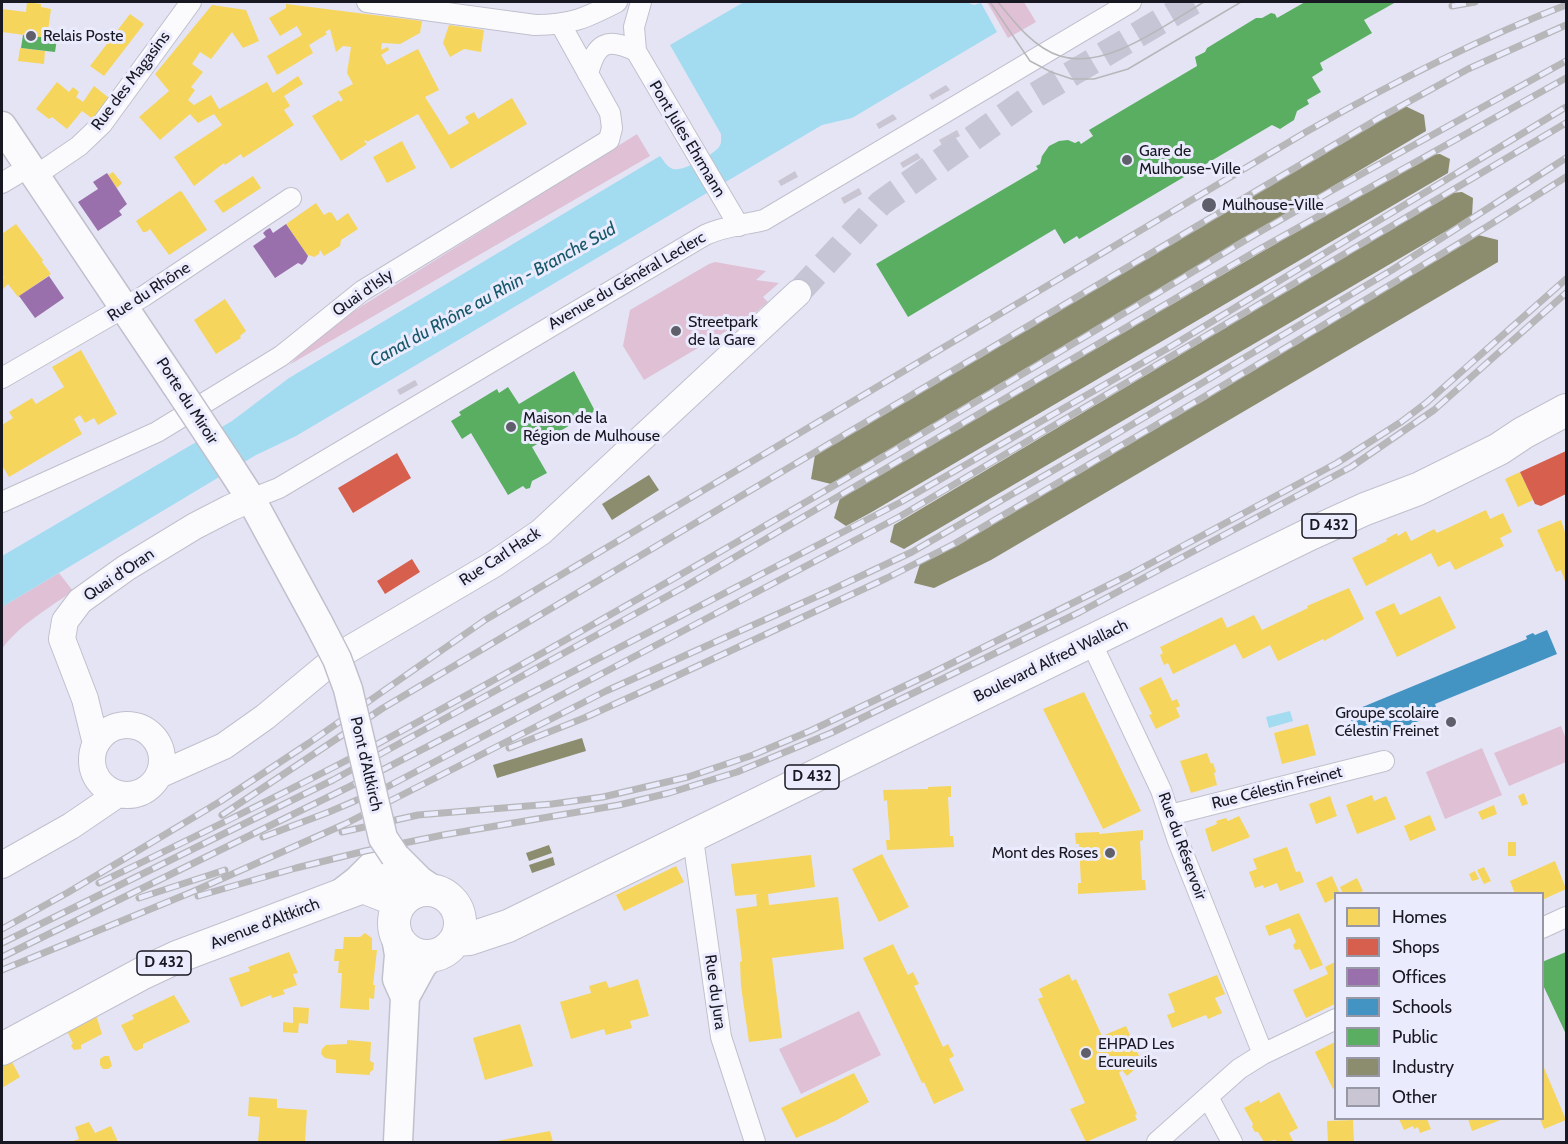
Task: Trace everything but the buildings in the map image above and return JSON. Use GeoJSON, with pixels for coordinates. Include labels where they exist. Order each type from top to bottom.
{"type":"FeatureCollection","features":[{"type":"Feature","properties":{"kind":"main road","name":"Porte du Miroir"},"geometry":{"type":"LineString","coordinates":[[2,126],[247,492],[319,624],[340,666],[348,689]]}},
{"type":"Feature","properties":{"kind":"main road","name":"Boulevard Alfred Wallach"},"geometry":{"type":"LineString","coordinates":[[422,920],[534,913],[1317,531],[1365,509],[1418,489],[1499,449],[1523,433],[1566,411]]}},
{"type":"Feature","properties":{"kind":"main road","name":"Pont d'Altkirch"},"geometry":{"type":"LineString","coordinates":[[348,689],[386,851]]}},
{"type":"Feature","properties":{"kind":"main road","name":"Avenue d'Altkirch"},"geometry":{"type":"LineString","coordinates":[[336,897],[358,880],[386,851]]}},
{"type":"Feature","properties":{"kind":"main road"},"geometry":{"type":"LineString","coordinates":[[386,851],[393,874],[422,920],[422,966],[405,997],[398,1143]]}},
{"type":"Feature","properties":{"kind":"main road","name":"Avenue d'Altkirch"},"geometry":{"type":"LineString","coordinates":[[2,1049],[177,957],[363,887],[391,898],[422,920]]}},
{"type":"Feature","properties":{"kind":"main road"},"geometry":{"type":"LineString","coordinates":[[405,997],[397,979],[399,955],[422,920]]}},
{"type":"Feature","properties":{"kind":"street","name":"Rue des Magasins"},"geometry":{"type":"LineString","coordinates":[[2,183],[32,171],[79,146],[102,124],[191,2]]}},
{"type":"Feature","properties":{"kind":"street"},"geometry":{"type":"LineString","coordinates":[[368,2],[406,4],[535,25],[561,25],[580,20],[617,2]]}},
{"type":"Feature","properties":{"kind":"street"},"geometry":{"type":"LineString","coordinates":[[636,51],[634,27],[641,2]]}},
{"type":"Feature","properties":{"kind":"street","name":"Avenue du Général Leclerc"},"geometry":{"type":"LineString","coordinates":[[247,492],[279,488],[705,235],[720,228],[764,220],[1131,2]]}},
{"type":"Feature","properties":{"kind":"street","name":"Quai d'Isly"},"geometry":{"type":"LineString","coordinates":[[2,502],[157,432],[281,356],[362,291],[609,140],[612,128],[610,113],[561,25]]}},
{"type":"Feature","properties":{"kind":"street"},"geometry":{"type":"LineString","coordinates":[[588,74],[592,58],[599,47],[612,43],[636,51]]}},
{"type":"Feature","properties":{"kind":"street","name":"Pont Jules Ehrmann"},"geometry":{"type":"LineString","coordinates":[[636,51],[739,226]]}},
{"type":"Feature","properties":{"kind":"street","name":"Rue du Rhône"},"geometry":{"type":"LineString","coordinates":[[2,378],[124,308],[291,198]]}},
{"type":"Feature","properties":{"kind":"street","name":"Rue Carl Hack"},"geometry":{"type":"LineString","coordinates":[[159,775],[224,746],[243,734],[341,654],[494,564],[541,532],[798,293]]}},
{"type":"Feature","properties":{"kind":"street","name":"Quai d'Oran"},"geometry":{"type":"LineString","coordinates":[[96,744],[85,699],[62,639],[65,621],[80,601],[126,568],[195,526],[230,508],[247,492]]}},
{"type":"Feature","properties":{"kind":"street","name":"Rue du Réservoir"},"geometry":{"type":"LineString","coordinates":[[1090,642],[1161,790],[1178,841],[1263,1054]]}},
{"type":"Feature","properties":{"kind":"street"},"geometry":{"type":"LineString","coordinates":[[85,699],[122,726]]}},
{"type":"Feature","properties":{"kind":"street"},"geometry":{"type":"LineString","coordinates":[[122,726],[134,726],[145,730],[154,738],[162,757],[159,775],[152,785],[142,792],[130,795],[110,791],[98,779],[92,762],[96,744],[102,735],[122,726]]}},
{"type":"Feature","properties":{"kind":"street"},"geometry":{"type":"LineString","coordinates":[[160,748],[198,757]]}},
{"type":"Feature","properties":{"kind":"street","name":"Rue Célestin Freinet"},"geometry":{"type":"LineString","coordinates":[[1170,815],[1384,761]]}},
{"type":"Feature","properties":{"kind":"street"},"geometry":{"type":"LineString","coordinates":[[71,826],[98,779]]}},
{"type":"Feature","properties":{"kind":"street"},"geometry":{"type":"LineString","coordinates":[[2,865],[71,826],[118,794]]}},
{"type":"Feature","properties":{"kind":"street","name":"Rue du Jura"},"geometry":{"type":"LineString","coordinates":[[690,837],[694,846],[721,1037],[755,1143]]}},
{"type":"Feature","properties":{"kind":"street"},"geometry":{"type":"LineString","coordinates":[[1544,927],[1566,917]]}},
{"type":"Feature","properties":{"kind":"street"},"geometry":{"type":"LineString","coordinates":[[1157,1143],[1239,1069],[1263,1054],[1334,1018]]}},
{"type":"Feature","properties":{"kind":"street"},"geometry":{"type":"LineString","coordinates":[[1208,1097],[1232,1143]]}},
{"type":"Feature","properties":{"kind":"shaded area"},"geometry":{"type":"Polygon","coordinates":[[[987,2],[1024,2],[1036,22],[1008,38],[987,2]]]}},
{"type":"Feature","properties":{"kind":"shaded area"},"geometry":{"type":"Polygon","coordinates":[[[637,134],[650,156],[289,365],[325,329],[637,134]]]}},
{"type":"Feature","properties":{"kind":"shaded area","name":"Streetpark de la Gare"},"geometry":{"type":"Polygon","coordinates":[[[715,262],[766,271],[756,280],[779,283],[763,297],[768,302],[750,317],[644,380],[623,346],[630,310],[715,262]]]}},
{"type":"Feature","properties":{"kind":"shaded area"},"geometry":{"type":"Polygon","coordinates":[[[59,573],[73,591],[44,610],[9,640],[2,649],[2,607],[59,573]]]}},
{"type":"Feature","properties":{"kind":"shaded area"},"geometry":{"type":"Polygon","coordinates":[[[1561,726],[1566,739],[1566,762],[1509,786],[1494,753],[1561,726]]]}},
{"type":"Feature","properties":{"kind":"shaded area"},"geometry":{"type":"Polygon","coordinates":[[[1482,748],[1502,795],[1445,819],[1426,772],[1482,748]]]}},
{"type":"Feature","properties":{"kind":"shaded area"},"geometry":{"type":"Polygon","coordinates":[[[859,1011],[881,1055],[801,1094],[779,1049],[859,1011]]]}},
{"type":"Feature","properties":{"kind":"water","name":"Canal du Rhône au Rhin - Branche Sud"},"geometry":{"type":"Polygon","coordinates":[[[744,2],[966,2],[974,5],[981,3],[997,32],[852,118],[822,125],[296,436],[256,455],[2,607],[2,556],[232,421],[289,378],[660,156],[669,167],[677,169],[697,162],[716,150],[721,144],[721,134],[670,45],[744,2]]]}},
{"type":"Feature","properties":{"kind":"water"},"geometry":{"type":"Polygon","coordinates":[[[1290,711],[1293,721],[1269,728],[1266,717],[1290,711]]]}},
{"type":"Feature","properties":{"kind":"tunnel"},"geometry":{"type":"LineString","coordinates":[[798,293],[881,203],[1027,100],[1193,2]]}},
{"type":"Feature","properties":{"kind":"tram line"},"geometry":{"type":"LineString","coordinates":[[990,2],[1030,61],[1051,72],[1072,79],[1094,79],[1128,69],[1241,2]]}},
{"type":"Feature","properties":{"kind":"tram line"},"geometry":{"type":"LineString","coordinates":[[998,2],[1033,41],[1060,56],[1078,59],[1097,57],[1135,43],[1204,2]]}},
{"type":"Feature","properties":{"kind":"railway"},"geometry":{"type":"LineString","coordinates":[[1452,6],[1475,2]]}},
{"type":"Feature","properties":{"kind":"railway"},"geometry":{"type":"LineString","coordinates":[[2,929],[221,801],[309,743],[485,620],[1306,132],[1434,64],[1566,5]]}},
{"type":"Feature","properties":{"kind":"railway"},"geometry":{"type":"LineString","coordinates":[[222,815],[383,708],[1381,117],[1468,69],[1566,25]]}},
{"type":"Feature","properties":{"kind":"railway"},"geometry":{"type":"LineString","coordinates":[[99,883],[372,747],[594,624],[813,498],[1249,238],[1566,61]]}},
{"type":"Feature","properties":{"kind":"railway"},"geometry":{"type":"LineString","coordinates":[[2,943],[333,780],[684,587],[1258,250],[1566,78]]}},
{"type":"Feature","properties":{"kind":"railway"},"geometry":{"type":"LineString","coordinates":[[2,957],[361,781],[901,502],[1170,347],[1566,107]]}},
{"type":"Feature","properties":{"kind":"railway"},"geometry":{"type":"LineString","coordinates":[[263,837],[385,788],[899,517],[1566,123]]}},
{"type":"Feature","properties":{"kind":"railway"},"geometry":{"type":"LineString","coordinates":[[2,970],[192,892],[345,824],[606,691],[912,552],[1392,270],[1566,158]]}},
{"type":"Feature","properties":{"kind":"railway"},"geometry":{"type":"LineString","coordinates":[[509,748],[584,718],[659,684],[887,578],[954,544],[1202,398],[1566,177]]}},
{"type":"Feature","properties":{"kind":"railway"},"geometry":{"type":"LineString","coordinates":[[342,832],[418,815],[552,804],[603,797],[688,777],[753,755],[810,731],[1127,576],[1337,463],[1426,403],[1566,279]]}},
{"type":"Feature","properties":{"kind":"railway"},"geometry":{"type":"LineString","coordinates":[[198,896],[365,851],[443,835],[619,805],[669,793],[737,772],[831,733],[1080,612],[1351,467],[1434,410],[1566,293]]}},
{"type":"Feature","properties":{"kind":"railway"},"geometry":{"type":"LineString","coordinates":[[139,898],[225,870]]}},
{"type":"Feature","properties":{"kind":"place","name":"Relais Poste"},"geometry":{"type":"Point","coordinates":[31,36]}},
{"type":"Feature","properties":{"kind":"place","name":"Gare de Mulhouse-Ville"},"geometry":{"type":"Point","coordinates":[1127,160]}},
{"type":"Feature","properties":{"kind":"place","name":"Mulhouse-Ville"},"geometry":{"type":"Point","coordinates":[1209,205]}},
{"type":"Feature","properties":{"kind":"place","name":"Streetpark de la Gare"},"geometry":{"type":"Point","coordinates":[676,331]}},
{"type":"Feature","properties":{"kind":"place","name":"Maison de la Région de Mulhouse"},"geometry":{"type":"Point","coordinates":[511,427]}},
{"type":"Feature","properties":{"kind":"place","name":"Groupe scolaire Célestin Freinet"},"geometry":{"type":"Point","coordinates":[1451,722]}},
{"type":"Feature","properties":{"kind":"place","name":"Mont des Roses"},"geometry":{"type":"Point","coordinates":[1110,853]}},
{"type":"Feature","properties":{"kind":"place","name":"EHPAD Les Ecureuils"},"geometry":{"type":"Point","coordinates":[1086,1053]}}]}
